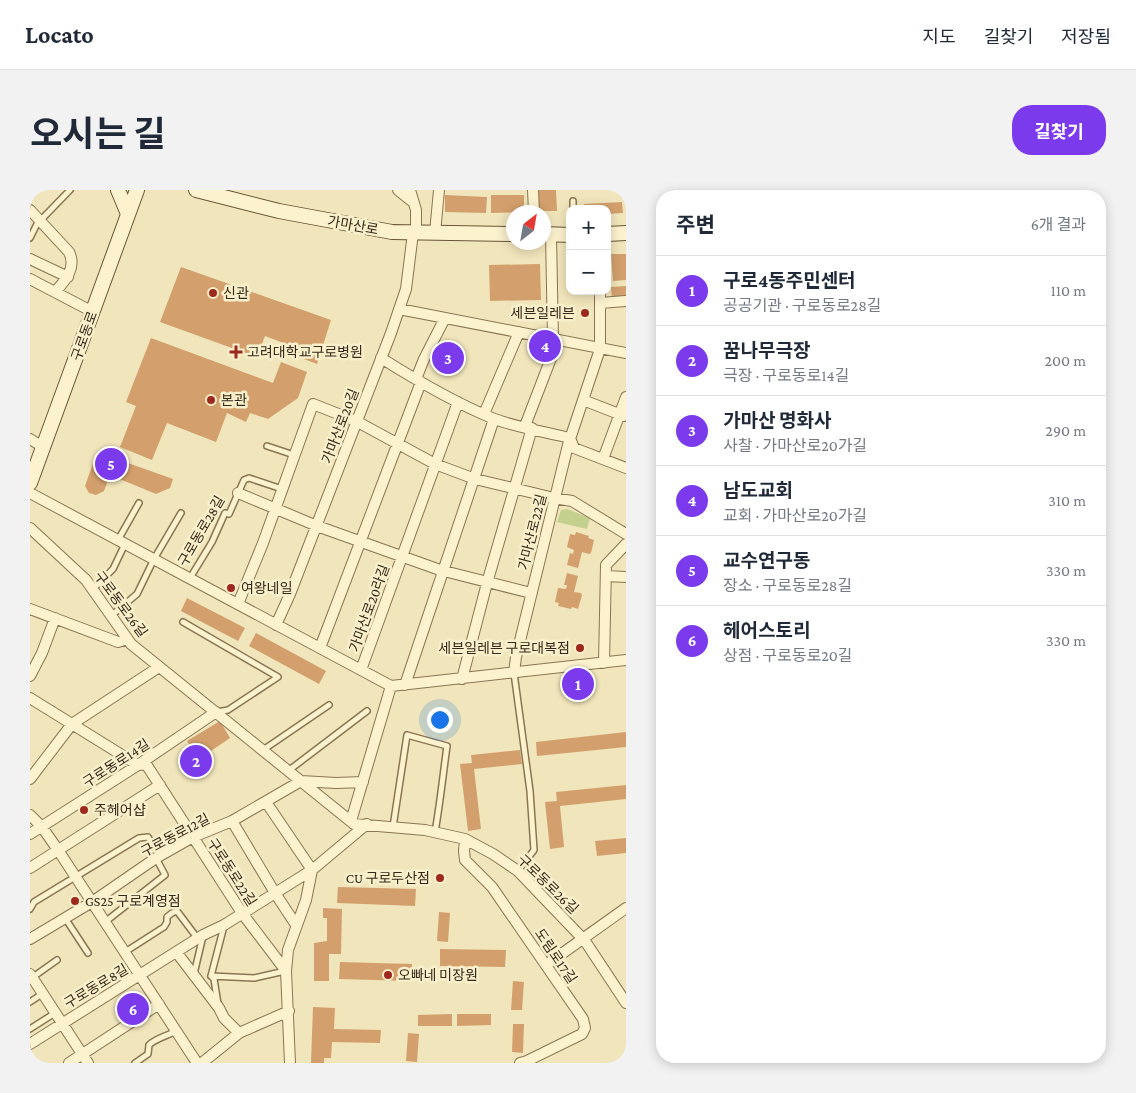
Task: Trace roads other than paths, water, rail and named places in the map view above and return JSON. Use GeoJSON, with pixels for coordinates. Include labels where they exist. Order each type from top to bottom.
{"type":"FeatureCollection","features":[{"type":"Feature","properties":{"kind":"main road"},"geometry":{"type":"LineString","coordinates":[[118,190],[128,214]]}},
{"type":"Feature","properties":{"kind":"main road","name":"구로동로"},"geometry":{"type":"LineString","coordinates":[[30,483],[137,190]]}},
{"type":"Feature","properties":{"kind":"main road","name":"가마산로"},"geometry":{"type":"LineString","coordinates":[[200,191],[279,212],[392,232],[506,234]]}},
{"type":"Feature","properties":{"kind":"main road"},"geometry":{"type":"LineString","coordinates":[[611,234],[626,233]]}},
{"type":"Feature","properties":{"kind":"main road"},"geometry":{"type":"LineString","coordinates":[[551,234],[566,235]]}},
{"type":"Feature","properties":{"kind":"street"},"geometry":{"type":"LineString","coordinates":[[398,190],[414,203]]}},
{"type":"Feature","properties":{"kind":"street","name":"가마산로20길"},"geometry":{"type":"LineString","coordinates":[[276,625],[381,358],[406,289],[416,210],[410,190]]}},
{"type":"Feature","properties":{"kind":"street"},"geometry":{"type":"LineString","coordinates":[[434,233],[439,190]]}},
{"type":"Feature","properties":{"kind":"street"},"geometry":{"type":"LineString","coordinates":[[533,190],[534,205]]}},
{"type":"Feature","properties":{"kind":"street"},"geometry":{"type":"LineString","coordinates":[[30,210],[69,252],[72,259],[68,277],[55,292]]}},
{"type":"Feature","properties":{"kind":"street"},"geometry":{"type":"LineString","coordinates":[[462,679],[529,427],[556,340],[548,250]]}},
{"type":"Feature","properties":{"kind":"street"},"geometry":{"type":"LineString","coordinates":[[30,259],[68,277]]}},
{"type":"Feature","properties":{"kind":"street"},"geometry":{"type":"LineString","coordinates":[[30,279],[93,312]]}},
{"type":"Feature","properties":{"kind":"street","name":"가마산로22길"},"geometry":{"type":"LineString","coordinates":[[514,673],[516,657],[554,498],[570,438],[600,349],[600,295]]}},
{"type":"Feature","properties":{"kind":"street"},"geometry":{"type":"LineString","coordinates":[[600,303],[626,301]]}},
{"type":"Feature","properties":{"kind":"street"},"geometry":{"type":"LineString","coordinates":[[399,308],[626,353]]}},
{"type":"Feature","properties":{"kind":"street"},"geometry":{"type":"LineString","coordinates":[[320,648],[398,444],[424,359],[445,318]]}},
{"type":"Feature","properties":{"kind":"street"},"geometry":{"type":"LineString","coordinates":[[405,685],[474,479],[489,416],[518,332]]}},
{"type":"Feature","properties":{"kind":"street"},"geometry":{"type":"LineString","coordinates":[[381,358],[458,402],[489,416],[570,438],[574,448],[626,468]]}},
{"type":"Feature","properties":{"kind":"street"},"geometry":{"type":"LineString","coordinates":[[604,459],[623,415],[626,397]]}},
{"type":"Feature","properties":{"kind":"street"},"geometry":{"type":"LineString","coordinates":[[583,400],[623,415]]}},
{"type":"Feature","properties":{"kind":"street"},"geometry":{"type":"LineString","coordinates":[[402,556],[458,402]]}},
{"type":"Feature","properties":{"kind":"street"},"geometry":{"type":"LineString","coordinates":[[238,604],[263,543],[313,404],[356,421],[435,464],[474,479],[572,501],[626,534]]}},
{"type":"Feature","properties":{"kind":"street"},"geometry":{"type":"LineString","coordinates":[[30,439],[42,447]]}},
{"type":"Feature","properties":{"kind":"street","name":"구로동로28길"},"geometry":{"type":"LineString","coordinates":[[30,493],[392,686]]}},
{"type":"Feature","properties":{"kind":"street","name":"가마산로20라길"},"geometry":{"type":"LineString","coordinates":[[238,493],[316,526],[443,571],[531,593]]}},
{"type":"Feature","properties":{"kind":"street","name":"구로동로26길"},"geometry":{"type":"LineString","coordinates":[[30,528],[86,580],[131,644],[354,824],[435,832],[465,839],[493,854],[518,871],[583,939],[626,1002]]}},
{"type":"Feature","properties":{"kind":"street"},"geometry":{"type":"LineString","coordinates":[[604,663],[606,565],[626,544]]}},
{"type":"Feature","properties":{"kind":"street","name":"가마산로20라길"},"geometry":{"type":"LineString","coordinates":[[361,670],[402,556]]}},
{"type":"Feature","properties":{"kind":"street"},"geometry":{"type":"LineString","coordinates":[[606,576],[626,577]]}},
{"type":"Feature","properties":{"kind":"street"},"geometry":{"type":"LineString","coordinates":[[30,609],[118,642],[127,639]]}},
{"type":"Feature","properties":{"kind":"street"},"geometry":{"type":"LineString","coordinates":[[30,676],[42,653],[55,618]]}},
{"type":"Feature","properties":{"kind":"street"},"geometry":{"type":"LineString","coordinates":[[351,821],[392,686],[626,660]]}},
{"type":"Feature","properties":{"kind":"street"},"geometry":{"type":"LineString","coordinates":[[30,779],[72,724],[159,667]]}},
{"type":"Feature","properties":{"kind":"street","name":"구로동로22길"},"geometry":{"type":"LineString","coordinates":[[30,698],[138,765],[146,764],[242,913],[286,971]]}},
{"type":"Feature","properties":{"kind":"street","name":"구로동로14길"},"geometry":{"type":"LineString","coordinates":[[30,834],[138,765],[216,712]]}},
{"type":"Feature","properties":{"kind":"street"},"geometry":{"type":"LineString","coordinates":[[301,781],[363,782]]}},
{"type":"Feature","properties":{"kind":"street","name":"구로동로12길"},"geometry":{"type":"LineString","coordinates":[[30,939],[92,902],[156,858],[193,838],[232,821],[301,781]]}},
{"type":"Feature","properties":{"kind":"street"},"geometry":{"type":"LineString","coordinates":[[30,868],[160,785]]}},
{"type":"Feature","properties":{"kind":"street"},"geometry":{"type":"LineString","coordinates":[[266,802],[312,870],[306,900],[288,950],[286,971],[290,1063]]}},
{"type":"Feature","properties":{"kind":"street"},"geometry":{"type":"LineString","coordinates":[[30,816],[42,827],[58,850],[196,1062],[239,1033],[288,1011]]}},
{"type":"Feature","properties":{"kind":"street"},"geometry":{"type":"LineString","coordinates":[[232,821],[296,925]]}},
{"type":"Feature","properties":{"kind":"street","name":"구로동로8길"},"geometry":{"type":"LineString","coordinates":[[30,1044],[200,937],[224,925],[312,870],[367,824]]}},
{"type":"Feature","properties":{"kind":"street","name":"도림로17길"},"geometry":{"type":"LineString","coordinates":[[465,839],[465,860],[492,887],[583,1020],[585,1028],[582,1034],[520,1063]]}},
{"type":"Feature","properties":{"kind":"street"},"geometry":{"type":"LineString","coordinates":[[546,965],[626,908]]}},
{"type":"Feature","properties":{"kind":"street"},"geometry":{"type":"LineString","coordinates":[[177,953],[219,1008],[224,1018],[239,1033]]}},
{"type":"Feature","properties":{"kind":"street"},"geometry":{"type":"LineString","coordinates":[[31,977],[85,1059]]}},
{"type":"Feature","properties":{"kind":"street"},"geometry":{"type":"LineString","coordinates":[[69,1063],[85,1059],[159,1004]]}},
{"type":"Feature","properties":{"kind":"lane"},"geometry":{"type":"LineString","coordinates":[[30,238],[41,220],[70,190]]}},
{"type":"Feature","properties":{"kind":"lane"},"geometry":{"type":"LineString","coordinates":[[268,446],[295,455]]}},
{"type":"Feature","properties":{"kind":"lane","name":"구로동로28길"},"geometry":{"type":"LineString","coordinates":[[190,578],[212,542],[225,513],[229,514],[244,480],[249,478],[282,490]]}},
{"type":"Feature","properties":{"kind":"lane"},"geometry":{"type":"LineString","coordinates":[[93,589],[113,568],[121,542],[139,503]]}},
{"type":"Feature","properties":{"kind":"lane","name":"구로동로28길"},"geometry":{"type":"LineString","coordinates":[[111,616],[137,594],[154,559],[181,512]]}},
{"type":"Feature","properties":{"kind":"lane"},"geometry":{"type":"LineString","coordinates":[[183,622],[278,676],[228,710],[216,712]]}},
{"type":"Feature","properties":{"kind":"lane"},"geometry":{"type":"LineString","coordinates":[[514,673],[530,791],[534,850],[518,871]]}},
{"type":"Feature","properties":{"kind":"lane"},"geometry":{"type":"LineString","coordinates":[[263,750],[329,705]]}},
{"type":"Feature","properties":{"kind":"lane"},"geometry":{"type":"LineString","coordinates":[[288,771],[367,711]]}},
{"type":"Feature","properties":{"kind":"lane"},"geometry":{"type":"LineString","coordinates":[[392,827],[407,735],[447,746],[435,832]]}},
{"type":"Feature","properties":{"kind":"lane","name":"구로동로12길"},"geometry":{"type":"LineString","coordinates":[[76,877],[139,838],[148,837],[154,845],[186,825]]}},
{"type":"Feature","properties":{"kind":"lane"},"geometry":{"type":"LineString","coordinates":[[105,922],[165,875],[156,858]]}},
{"type":"Feature","properties":{"kind":"lane"},"geometry":{"type":"LineString","coordinates":[[30,909],[34,902],[76,877]]}},
{"type":"Feature","properties":{"kind":"lane"},"geometry":{"type":"LineString","coordinates":[[125,952],[164,927],[167,917],[177,911],[200,937],[194,976]]}},
{"type":"Feature","properties":{"kind":"lane"},"geometry":{"type":"LineString","coordinates":[[64,917],[88,953]]}},
{"type":"Feature","properties":{"kind":"lane"},"geometry":{"type":"LineString","coordinates":[[219,1008],[214,979],[211,976],[224,925]]}},
{"type":"Feature","properties":{"kind":"lane"},"geometry":{"type":"LineString","coordinates":[[31,977],[57,960]]}},
{"type":"Feature","properties":{"kind":"lane"},"geometry":{"type":"LineString","coordinates":[[211,976],[254,978],[286,971]]}},
{"type":"Feature","properties":{"kind":"lane"},"geometry":{"type":"LineString","coordinates":[[30,1002],[43,994]]}},
{"type":"Feature","properties":{"kind":"lane"},"geometry":{"type":"LineString","coordinates":[[30,1029],[56,1013]]}},
{"type":"Feature","properties":{"kind":"lane"},"geometry":{"type":"LineString","coordinates":[[135,1063],[148,1054],[149,1045],[153,1040],[165,1037],[176,1031]]}},
{"type":"Feature","properties":{"kind":"place","name":"신관"},"geometry":{"type":"Point","coordinates":[213,293]}},
{"type":"Feature","properties":{"kind":"place","name":"세븐일레븐"},"geometry":{"type":"Point","coordinates":[585,313]}},
{"type":"Feature","properties":{"kind":"place","name":"남도교회"},"geometry":{"type":"Point","coordinates":[545,346]}},
{"type":"Feature","properties":{"kind":"place","name":"고려대학교구로병원"},"geometry":{"type":"Point","coordinates":[236,352]}},
{"type":"Feature","properties":{"kind":"place","name":"가마산 명화사"},"geometry":{"type":"Point","coordinates":[448,358]}},
{"type":"Feature","properties":{"kind":"place","name":"본관"},"geometry":{"type":"Point","coordinates":[211,400]}},
{"type":"Feature","properties":{"kind":"place","name":"교수연구동"},"geometry":{"type":"Point","coordinates":[111,464]}},
{"type":"Feature","properties":{"kind":"place","name":"여왕네일"},"geometry":{"type":"Point","coordinates":[231,588]}},
{"type":"Feature","properties":{"kind":"place","name":"세븐일레븐 구로대복점"},"geometry":{"type":"Point","coordinates":[580,648]}},
{"type":"Feature","properties":{"kind":"place","name":"구로4동주민센터"},"geometry":{"type":"Point","coordinates":[578,684]}},
{"type":"Feature","properties":{"kind":"place","name":"꿈나무극장"},"geometry":{"type":"Point","coordinates":[196,761]}},
{"type":"Feature","properties":{"kind":"place","name":"주헤어샵"},"geometry":{"type":"Point","coordinates":[84,810]}},
{"type":"Feature","properties":{"kind":"place","name":"CU 구로두산점"},"geometry":{"type":"Point","coordinates":[440,878]}},
{"type":"Feature","properties":{"kind":"place","name":"GS25 구로계영점"},"geometry":{"type":"Point","coordinates":[75,901]}},
{"type":"Feature","properties":{"kind":"place","name":"오빠네 미장원"},"geometry":{"type":"Point","coordinates":[388,975]}},
{"type":"Feature","properties":{"kind":"place","name":"헤어스토리"},"geometry":{"type":"Point","coordinates":[133,1009]}}]}
